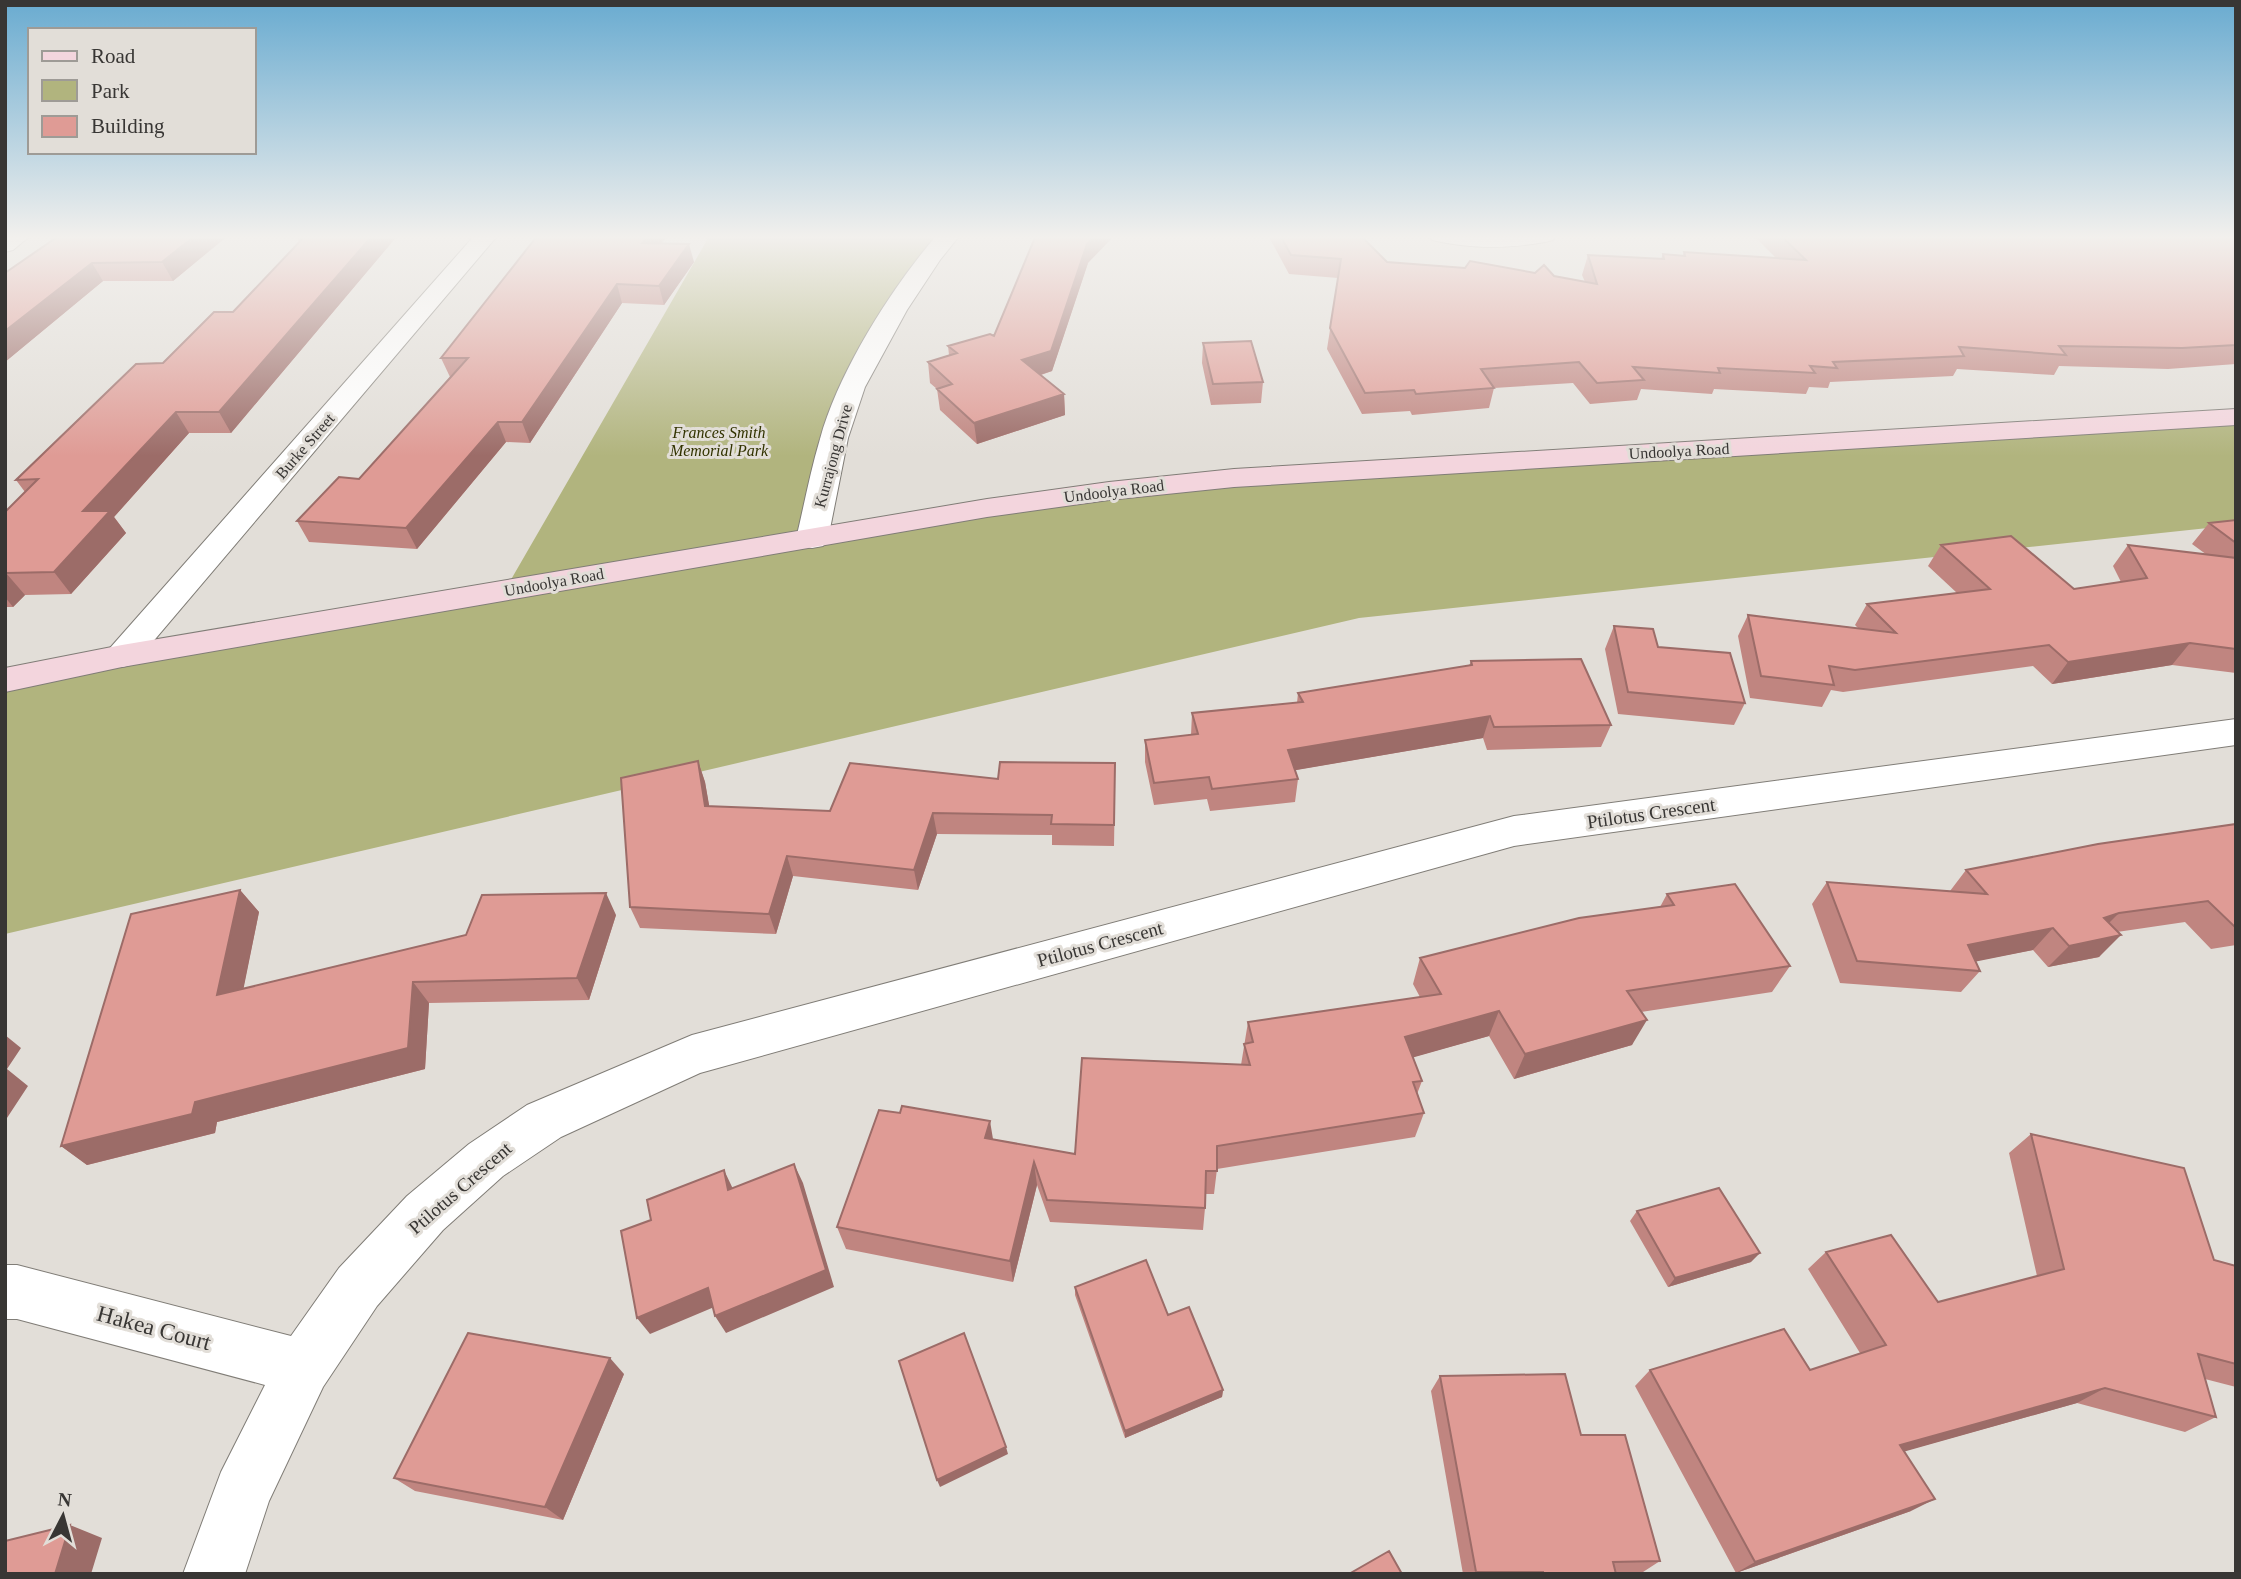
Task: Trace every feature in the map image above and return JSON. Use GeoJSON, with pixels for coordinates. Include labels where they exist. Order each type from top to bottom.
{"type":"FeatureCollection","features":[{"type":"Feature","properties":{"kind":"main road","name":"Undoolya Road"},"geometry":{"type":"LineString","coordinates":[[5,680],[122,656],[987,508],[1109,491],[1234,478],[2236,417]]}},
{"type":"Feature","properties":{"kind":"street","name":"Burke Street"},"geometry":{"type":"LineString","coordinates":[[122,656],[423,309]]}},
{"type":"Feature","properties":{"kind":"street","name":"Kurrajong Drive"},"geometry":{"type":"LineString","coordinates":[[812,539],[834,438],[852,387],[896,309]]}},
{"type":"Feature","properties":{"kind":"street","name":"Ptilotus Crescent"},"geometry":{"type":"LineString","coordinates":[[214,1574],[242,1493],[303,1367],[358,1287],[425,1213],[486,1160],[544,1121],[692,1055],[1514,831],[2236,732]]}},
{"type":"Feature","properties":{"kind":"street","name":"Hakea Court"},"geometry":{"type":"LineString","coordinates":[[5,1292],[17,1292],[303,1367]]}},
{"type":"Feature","properties":{"kind":"green space","name":"Frances Smith Memorial Park"},"geometry":{"type":"Polygon","coordinates":[[[667,309],[902,309],[852,387],[812,538],[1234,478],[2236,417],[2236,525],[1359,618],[5,934],[5,680],[505,590],[667,309]]]}},
{"type":"Feature","properties":{"kind":"building"},"geometry":{"type":"Polygon","coordinates":[[[5,309],[34,309],[5,331],[5,309]]]}},
{"type":"Feature","properties":{"kind":"building"},"geometry":{"type":"Polygon","coordinates":[[[236,309],[309,309],[219,412],[176,412],[83,511],[110,511],[54,572],[5,574],[5,512],[38,479],[16,480],[136,364],[163,363],[214,312],[233,312],[236,309]]]}},
{"type":"Feature","properties":{"kind":"building"},"geometry":{"type":"Polygon","coordinates":[[[480,309],[600,309],[522,422],[498,422],[406,528],[297,521],[339,477],[359,479],[468,358],[441,358],[480,309]]]}},
{"type":"Feature","properties":{"kind":"building"},"geometry":{"type":"Polygon","coordinates":[[[1005,309],[1065,309],[1051,351],[1022,360],[1064,394],[974,423],[937,389],[952,384],[928,362],[957,353],[948,346],[990,334],[994,336],[1005,309]]]}},
{"type":"Feature","properties":{"kind":"building"},"geometry":{"type":"Polygon","coordinates":[[[1333,309],[2236,309],[2236,345],[2182,348],[2059,346],[2066,355],[1959,347],[1964,356],[1833,362],[1837,368],[1810,366],[1815,373],[1718,368],[1720,373],[1633,367],[1644,380],[1597,383],[1579,362],[1481,369],[1494,388],[1416,394],[1414,390],[1365,393],[1330,328],[1333,309]]]}},
{"type":"Feature","properties":{"kind":"building"},"geometry":{"type":"Polygon","coordinates":[[[1251,341],[1263,382],[1213,384],[1203,343],[1251,341]]]}},
{"type":"Feature","properties":{"kind":"building"},"geometry":{"type":"Polygon","coordinates":[[[2236,520],[2236,543],[2209,523],[2236,520]]]}},
{"type":"Feature","properties":{"kind":"building"},"geometry":{"type":"Polygon","coordinates":[[[2011,536],[2074,589],[2147,578],[2128,545],[2236,558],[2236,649],[2190,643],[2068,662],[2049,645],[1855,670],[1829,666],[1834,685],[1761,676],[1748,615],[1896,633],[1867,604],[1990,589],[1941,545],[2011,536]]]}},
{"type":"Feature","properties":{"kind":"building"},"geometry":{"type":"Polygon","coordinates":[[[1614,626],[1653,629],[1658,647],[1730,653],[1745,703],[1628,692],[1614,626]]]}},
{"type":"Feature","properties":{"kind":"building"},"geometry":{"type":"Polygon","coordinates":[[[1581,659],[1611,725],[1494,727],[1490,716],[1288,750],[1298,779],[1212,789],[1209,777],[1154,783],[1145,740],[1198,734],[1192,713],[1303,702],[1298,693],[1472,665],[1471,661],[1581,659]]]}},
{"type":"Feature","properties":{"kind":"building"},"geometry":{"type":"Polygon","coordinates":[[[698,761],[705,806],[830,811],[850,763],[998,779],[1000,762],[1115,763],[1114,825],[1051,824],[1052,815],[933,813],[914,870],[787,856],[769,914],[630,907],[621,778],[698,761]]]}},
{"type":"Feature","properties":{"kind":"building"},"geometry":{"type":"Polygon","coordinates":[[[2236,824],[2236,928],[2208,901],[2119,913],[2104,918],[2121,935],[2069,946],[2053,928],[1968,945],[1980,971],[1857,961],[1827,882],[1987,894],[1966,870],[2098,844],[2236,824]]]}},
{"type":"Feature","properties":{"kind":"building"},"geometry":{"type":"Polygon","coordinates":[[[1735,884],[1790,966],[1627,991],[1647,1020],[1525,1054],[1499,1011],[1405,1037],[1422,1081],[1413,1082],[1424,1113],[1217,1146],[1217,1171],[1206,1171],[1205,1208],[1047,1200],[1034,1162],[1010,1261],[837,1227],[879,1110],[900,1113],[902,1106],[990,1121],[985,1138],[1075,1154],[1082,1058],[1250,1065],[1244,1044],[1253,1042],[1248,1022],[1441,994],[1420,958],[1579,918],[1674,905],[1667,894],[1735,884]]]}},
{"type":"Feature","properties":{"kind":"building"},"geometry":{"type":"Polygon","coordinates":[[[240,890],[217,995],[466,935],[482,895],[606,893],[577,978],[413,982],[408,1048],[195,1102],[192,1114],[61,1146],[131,914],[240,890]]]}},
{"type":"Feature","properties":{"kind":"building"},"geometry":{"type":"Polygon","coordinates":[[[2031,1134],[2184,1168],[2214,1260],[2236,1266],[2236,1364],[2198,1354],[2216,1417],[2105,1388],[1900,1445],[1935,1499],[1755,1562],[1650,1370],[1784,1329],[1810,1370],[1886,1345],[1826,1252],[1891,1235],[1938,1302],[2064,1269],[2031,1134]]]}},
{"type":"Feature","properties":{"kind":"building"},"geometry":{"type":"Polygon","coordinates":[[[794,1164],[826,1270],[715,1316],[708,1288],[637,1318],[621,1231],[651,1220],[647,1200],[724,1170],[728,1190],[794,1164]]]}},
{"type":"Feature","properties":{"kind":"building"},"geometry":{"type":"Polygon","coordinates":[[[1719,1188],[1760,1253],[1675,1278],[1637,1211],[1719,1188]]]}},
{"type":"Feature","properties":{"kind":"building"},"geometry":{"type":"Polygon","coordinates":[[[1146,1260],[1168,1315],[1189,1307],[1223,1390],[1125,1431],[1075,1287],[1146,1260]]]}},
{"type":"Feature","properties":{"kind":"building"},"geometry":{"type":"Polygon","coordinates":[[[468,1333],[610,1358],[545,1507],[394,1478],[468,1333]]]}},
{"type":"Feature","properties":{"kind":"building"},"geometry":{"type":"Polygon","coordinates":[[[964,1333],[1006,1447],[937,1480],[899,1361],[964,1333]]]}},
{"type":"Feature","properties":{"kind":"building"},"geometry":{"type":"Polygon","coordinates":[[[1565,1374],[1581,1435],[1625,1435],[1660,1561],[1613,1562],[1616,1574],[1476,1572],[1440,1376],[1565,1374]]]}},
{"type":"Feature","properties":{"kind":"building"},"geometry":{"type":"Polygon","coordinates":[[[70,1525],[55,1574],[5,1574],[5,1541],[70,1525]]]}},
{"type":"Feature","properties":{"kind":"building"},"geometry":{"type":"Polygon","coordinates":[[[1389,1551],[1402,1574],[1349,1574],[1389,1551]]]}}]}
